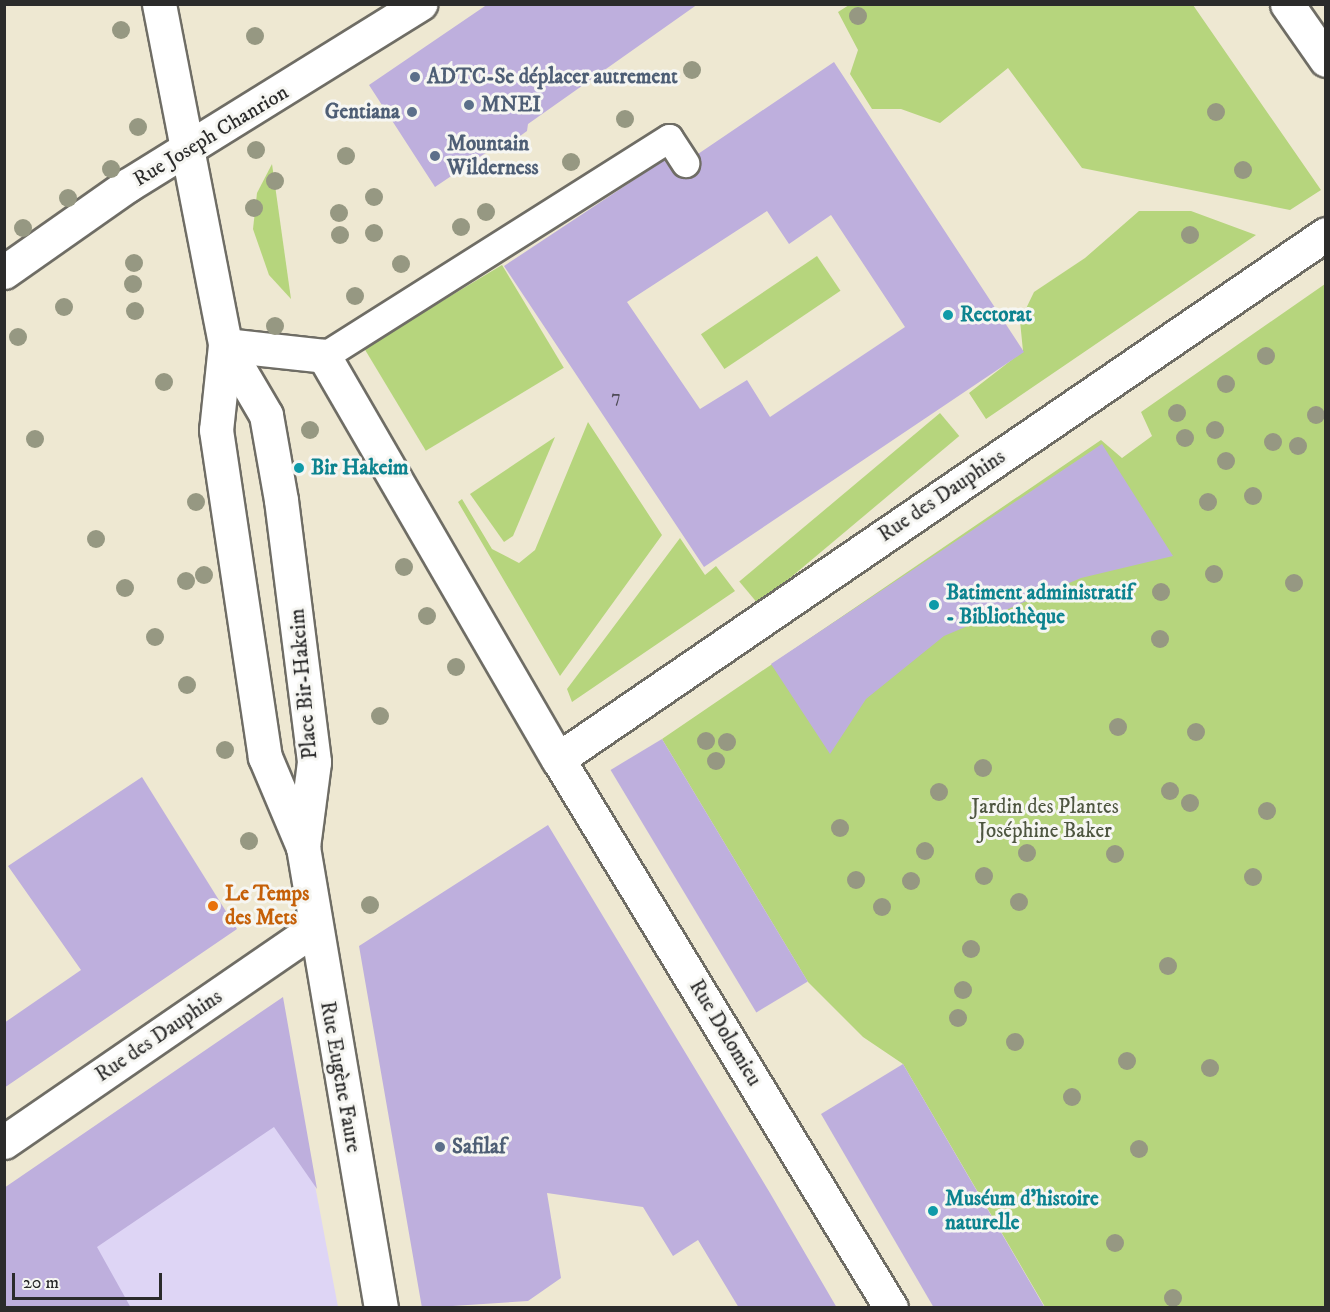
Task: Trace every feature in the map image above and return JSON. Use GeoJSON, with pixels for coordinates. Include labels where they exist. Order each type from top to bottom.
{"type":"FeatureCollection","features":[{"type":"Feature","properties":{"kind":"street","name":"Place Bir-Hakeim"},"geometry":{"type":"LineString","coordinates":[[159,4],[225,345],[216,430],[265,757],[303,847]]}},
{"type":"Feature","properties":{"kind":"street","name":"Rue Joseph Chanrion"},"geometry":{"type":"LineString","coordinates":[[4,272],[420,4]]}},
{"type":"Feature","properties":{"kind":"street"},"geometry":{"type":"LineString","coordinates":[[1287,4],[1326,60]]}},
{"type":"Feature","properties":{"kind":"street","name":"Rue des Dauphins"},"geometry":{"type":"LineString","coordinates":[[558,759],[1326,234]]}},
{"type":"Feature","properties":{"kind":"street","name":"Place Bir-Hakeim"},"geometry":{"type":"LineString","coordinates":[[225,345],[266,415],[296,595],[314,762],[303,847]]}},
{"type":"Feature","properties":{"kind":"street"},"geometry":{"type":"LineString","coordinates":[[225,345],[324,356],[558,759]]}},
{"type":"Feature","properties":{"kind":"street","name":"Rue Dolomieu"},"geometry":{"type":"LineString","coordinates":[[558,759],[891,1308]]}},
{"type":"Feature","properties":{"kind":"street","name":"Rue Eugène Faure"},"geometry":{"type":"LineString","coordinates":[[303,847],[313,930],[381,1308]]}},
{"type":"Feature","properties":{"kind":"street","name":"Rue des Dauphins"},"geometry":{"type":"LineString","coordinates":[[4,1142],[313,930]]}},
{"type":"Feature","properties":{"kind":"lane"},"geometry":{"type":"LineString","coordinates":[[324,356],[669,138],[685,163]]}},
{"type":"Feature","properties":{"kind":"shaded area"},"geometry":{"type":"Polygon","coordinates":[[[280,1000],[338,1307],[5,1307],[280,1000]]]}},
{"type":"Feature","properties":{"kind":"green space"},"geometry":{"type":"Polygon","coordinates":[[[849,5],[1193,5],[1321,190],[1290,210],[1082,168],[1008,68],[940,123],[901,109],[872,109],[850,74],[858,50],[838,12],[849,5]]]}},
{"type":"Feature","properties":{"kind":"green space"},"geometry":{"type":"Polygon","coordinates":[[[272,164],[291,299],[269,275],[253,229],[257,193],[272,164]]]}},
{"type":"Feature","properties":{"kind":"green space"},"geometry":{"type":"Polygon","coordinates":[[[1139,211],[1191,211],[1256,235],[986,419],[969,393],[1023,351],[1020,321],[1034,292],[1085,258],[1139,211]]]}},
{"type":"Feature","properties":{"kind":"green space"},"geometry":{"type":"Polygon","coordinates":[[[817,256],[840,291],[724,369],[701,334],[817,256]]]}},
{"type":"Feature","properties":{"kind":"green space"},"geometry":{"type":"Polygon","coordinates":[[[502,265],[564,368],[426,451],[364,348],[502,265]]]}},
{"type":"Feature","properties":{"kind":"green space","name":"Jardin des Plantes Joséphine Baker"},"geometry":{"type":"Polygon","coordinates":[[[1325,284],[1325,1307],[1045,1307],[903,1064],[863,1037],[808,982],[662,739],[1101,440],[1122,458],[1152,436],[1141,412],[1325,284]]]}},
{"type":"Feature","properties":{"kind":"green space"},"geometry":{"type":"Polygon","coordinates":[[[940,413],[959,436],[759,604],[739,581],[940,413]]]}},
{"type":"Feature","properties":{"kind":"green space"},"geometry":{"type":"Polygon","coordinates":[[[588,422],[662,535],[560,676],[458,502],[462,499],[492,549],[519,563],[535,550],[588,422]]]}},
{"type":"Feature","properties":{"kind":"green space"},"geometry":{"type":"Polygon","coordinates":[[[555,437],[513,536],[504,542],[470,494],[555,437]]]}},
{"type":"Feature","properties":{"kind":"green space"},"geometry":{"type":"Polygon","coordinates":[[[680,538],[705,575],[716,566],[735,591],[572,702],[567,689],[680,538]]]}},
{"type":"Feature","properties":{"kind":"building","name":"MNEI"},"geometry":{"type":"Polygon","coordinates":[[[488,4],[698,4],[528,124],[527,131],[502,149],[493,148],[435,187],[369,85],[488,4]]]}},
{"type":"Feature","properties":{"kind":"building","name":"Rectorat"},"geometry":{"type":"Polygon","coordinates":[[[834,62],[1024,352],[704,567],[504,266],[664,160],[677,177],[693,177],[699,170],[698,154],[834,62]],[[767,211],[627,302],[700,409],[747,380],[770,417],[905,327],[831,215],[789,244],[767,211]]]}},
{"type":"Feature","properties":{"kind":"building","name":"Batiment administratif - Bibliothèque"},"geometry":{"type":"Polygon","coordinates":[[[1102,444],[1173,556],[1081,578],[944,636],[866,699],[830,754],[771,664],[1102,444]]]}},
{"type":"Feature","properties":{"kind":"building"},"geometry":{"type":"Polygon","coordinates":[[[662,739],[808,982],[756,1012],[611,770],[662,739]]]}},
{"type":"Feature","properties":{"kind":"building"},"geometry":{"type":"Polygon","coordinates":[[[142,777],[237,929],[4,1088],[4,1023],[81,970],[8,866],[142,777]]]}},
{"type":"Feature","properties":{"kind":"building"},"geometry":{"type":"Polygon","coordinates":[[[548,825],[837,1308],[739,1308],[698,1240],[673,1256],[643,1207],[547,1193],[561,1278],[528,1301],[422,1308],[359,946],[548,825]]]}},
{"type":"Feature","properties":{"kind":"building"},"geometry":{"type":"Polygon","coordinates":[[[283,997],[317,1189],[274,1127],[97,1247],[131,1308],[4,1308],[4,1188],[283,997]]]}},
{"type":"Feature","properties":{"kind":"building","name":"Muséum d'histoire naturelle"},"geometry":{"type":"Polygon","coordinates":[[[903,1064],[1045,1308],[934,1308],[821,1114],[903,1064]]]}},
{"type":"Feature","properties":{"kind":"place","name":"ADTC-Se déplacer autrement"},"geometry":{"type":"Point","coordinates":[415,77]}},
{"type":"Feature","properties":{"kind":"place","name":"MNEI"},"geometry":{"type":"Point","coordinates":[469,105]}},
{"type":"Feature","properties":{"kind":"place","name":"Gentiana"},"geometry":{"type":"Point","coordinates":[412,112]}},
{"type":"Feature","properties":{"kind":"place","name":"Mountain Wilderness"},"geometry":{"type":"Point","coordinates":[435,156]}},
{"type":"Feature","properties":{"kind":"place","name":"Rectorat"},"geometry":{"type":"Point","coordinates":[948,315]}},
{"type":"Feature","properties":{"kind":"place","name":"Bir Hakeim"},"geometry":{"type":"Point","coordinates":[299,468]}},
{"type":"Feature","properties":{"kind":"place","name":"Batiment administratif - Bibliothèque"},"geometry":{"type":"Point","coordinates":[934,605]}},
{"type":"Feature","properties":{"kind":"place","name":"Le Temps des Mets"},"geometry":{"type":"Point","coordinates":[213,906]}},
{"type":"Feature","properties":{"kind":"place","name":"Safilaf"},"geometry":{"type":"Point","coordinates":[440,1147]}},
{"type":"Feature","properties":{"kind":"place","name":"Muséum d'histoire naturelle"},"geometry":{"type":"Point","coordinates":[933,1211]}}]}
